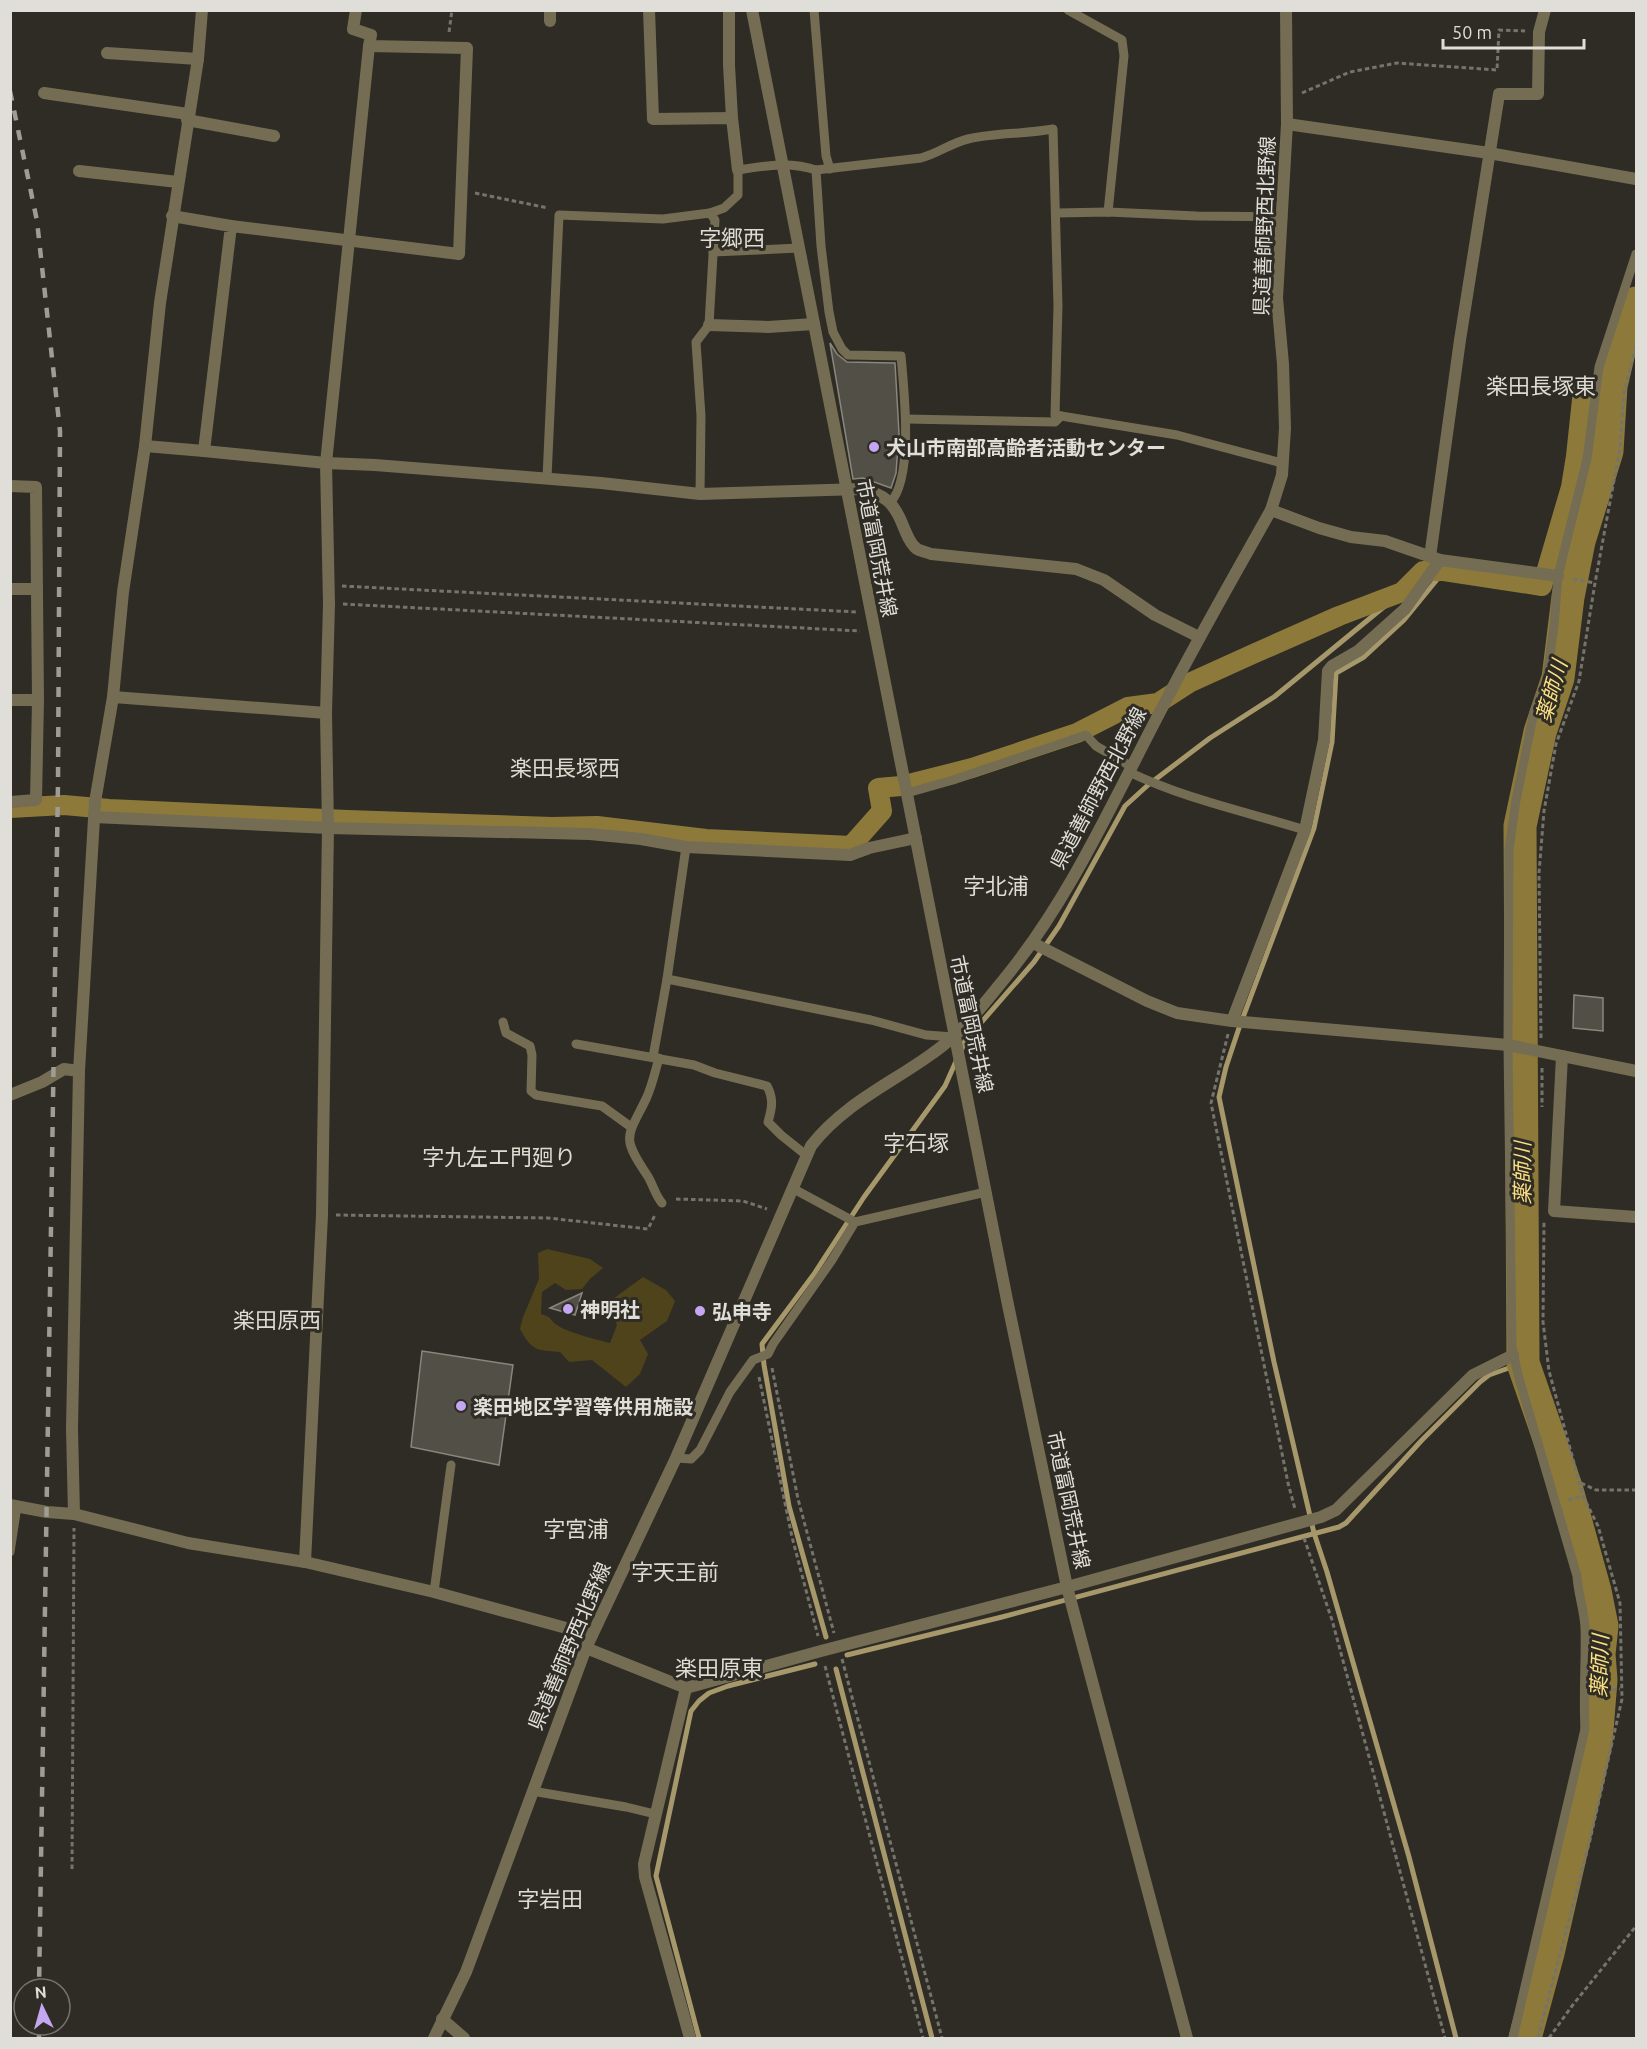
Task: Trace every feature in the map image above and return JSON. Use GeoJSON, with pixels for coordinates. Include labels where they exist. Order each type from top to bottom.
{"type":"FeatureCollection","features":[{"type":"Feature","properties":{"kind":"street"},"geometry":{"type":"LineString","coordinates":[[74,1515],[72,1429],[79,1071],[95,802],[113,697],[123,592],[145,446],[160,303],[198,59],[202,10]]}},
{"type":"Feature","properties":{"kind":"street"},"geometry":{"type":"LineString","coordinates":[[305,1562],[322,1215],[328,828],[329,586],[326,463],[371,35],[353,29],[356,10]]}},
{"type":"Feature","properties":{"kind":"street"},"geometry":{"type":"LineString","coordinates":[[649,10],[653,119],[732,118]]}},
{"type":"Feature","properties":{"kind":"street"},"geometry":{"type":"LineString","coordinates":[[729,10],[729,65],[738,170]]}},
{"type":"Feature","properties":{"kind":"street","name":"市道富岡荒井線"},"geometry":{"type":"LineString","coordinates":[[752,10],[954,1037],[1067,1587],[1187,2038]]}},
{"type":"Feature","properties":{"kind":"street","name":"県道善師野西北野線"},"geometry":{"type":"LineString","coordinates":[[434,2038],[466,1972],[586,1648],[676,1458],[806,1155],[821,1132],[843,1114],[954,1037],[1033,943],[1094,843],[1162,707],[1271,510],[1281,475],[1285,428],[1283,364],[1276,298],[1283,217],[1287,124],[1286,10]]}},
{"type":"Feature","properties":{"kind":"street"},"geometry":{"type":"LineString","coordinates":[[1232,1021],[1305,830],[1324,740],[1328,671],[1332,666],[1358,651],[1405,609],[1430,574],[1435,558],[1455,375],[1499,94],[1538,94],[1539,32],[1545,10]]}},
{"type":"Feature","properties":{"kind":"street"},"geometry":{"type":"LineString","coordinates":[[172,216],[231,226],[459,254],[467,48],[369,46]]}},
{"type":"Feature","properties":{"kind":"street"},"geometry":{"type":"LineString","coordinates":[[108,53],[198,59]]}},
{"type":"Feature","properties":{"kind":"street"},"geometry":{"type":"LineString","coordinates":[[44,93],[188,117],[274,136]]}},
{"type":"Feature","properties":{"kind":"street"},"geometry":{"type":"LineString","coordinates":[[1287,124],[1489,153],[1636,180]]}},
{"type":"Feature","properties":{"kind":"street"},"geometry":{"type":"LineString","coordinates":[[79,171],[178,182]]}},
{"type":"Feature","properties":{"kind":"street"},"geometry":{"type":"LineString","coordinates":[[204,452],[231,226]]}},
{"type":"Feature","properties":{"kind":"street"},"geometry":{"type":"LineString","coordinates":[[709,325],[768,327],[814,324]]}},
{"type":"Feature","properties":{"kind":"street"},"geometry":{"type":"LineString","coordinates":[[145,446],[326,463],[547,478],[700,494],[860,489],[872,491],[883,496],[897,511],[909,540],[917,548],[931,554],[1076,570],[1104,580],[1155,615],[1200,638]]}},
{"type":"Feature","properties":{"kind":"street"},"geometry":{"type":"LineString","coordinates":[[10,486],[36,487],[38,700],[36,800],[10,802]]}},
{"type":"Feature","properties":{"kind":"street"},"geometry":{"type":"LineString","coordinates":[[1271,510],[1319,528],[1352,537],[1385,541],[1435,558],[1558,576]]}},
{"type":"Feature","properties":{"kind":"street"},"geometry":{"type":"LineString","coordinates":[[10,589],[37,589]]}},
{"type":"Feature","properties":{"kind":"street"},"geometry":{"type":"LineString","coordinates":[[113,697],[327,713]]}},
{"type":"Feature","properties":{"kind":"street"},"geometry":{"type":"LineString","coordinates":[[10,700],[38,700]]}},
{"type":"Feature","properties":{"kind":"street"},"geometry":{"type":"LineString","coordinates":[[94,817],[328,828],[590,834],[641,839],[686,847],[850,855],[916,838]]}},
{"type":"Feature","properties":{"kind":"street"},"geometry":{"type":"LineString","coordinates":[[1033,943],[1147,1001],[1177,1013],[1251,1023],[1508,1045],[1636,1071]]}},
{"type":"Feature","properties":{"kind":"street"},"geometry":{"type":"LineString","coordinates":[[1562,1056],[1554,1211],[1636,1217]]}},
{"type":"Feature","properties":{"kind":"street"},"geometry":{"type":"LineString","coordinates":[[10,1095],[42,1082],[64,1069],[79,1071]]}},
{"type":"Feature","properties":{"kind":"street"},"geometry":{"type":"LineString","coordinates":[[586,1648],[686,1688],[1321,1517],[1336,1510],[1473,1375],[1513,1354]]}},
{"type":"Feature","properties":{"kind":"street"},"geometry":{"type":"LineString","coordinates":[[14,1505],[74,1515],[188,1543],[305,1562],[434,1592],[592,1635]]}},
{"type":"Feature","properties":{"kind":"street"},"geometry":{"type":"LineString","coordinates":[[686,1688],[644,1864],[645,1877],[690,2038]]}},
{"type":"Feature","properties":{"kind":"street"},"geometry":{"type":"LineString","coordinates":[[442,2019],[464,2038]]}},
{"type":"Feature","properties":{"kind":"lane"},"geometry":{"type":"LineString","coordinates":[[814,10],[821,71],[826,156],[830,169]]}},
{"type":"Feature","properties":{"kind":"lane"},"geometry":{"type":"LineString","coordinates":[[1068,10],[1122,40],[1124,56],[1108,212]]}},
{"type":"Feature","properties":{"kind":"lane"},"geometry":{"type":"LineString","coordinates":[[547,478],[559,214],[663,219],[710,213],[724,208],[738,195],[738,170],[783,164],[799,165],[816,170],[921,158],[969,139],[1053,129],[1057,213],[1055,415],[1177,435],[1282,463]]}},
{"type":"Feature","properties":{"kind":"lane"},"geometry":{"type":"LineString","coordinates":[[816,170],[821,246],[833,332],[848,355],[902,356],[906,418],[902,479],[897,496],[890,503]]}},
{"type":"Feature","properties":{"kind":"lane"},"geometry":{"type":"LineString","coordinates":[[1057,213],[1108,212],[1283,217]]}},
{"type":"Feature","properties":{"kind":"lane"},"geometry":{"type":"LineString","coordinates":[[700,494],[701,416],[696,342],[709,325],[715,220],[710,213]]}},
{"type":"Feature","properties":{"kind":"lane"},"geometry":{"type":"LineString","coordinates":[[713,252],[799,248]]}},
{"type":"Feature","properties":{"kind":"lane"},"geometry":{"type":"LineString","coordinates":[[1513,2038],[1585,1729],[1583,1694],[1586,1665],[1584,1610],[1513,1354],[1508,1045],[1509,850],[1516,800],[1534,712],[1547,677],[1558,576],[1587,459],[1593,398],[1599,367],[1636,255]]}},
{"type":"Feature","properties":{"kind":"lane"},"geometry":{"type":"LineString","coordinates":[[906,418],[1056,422],[1061,416]]}},
{"type":"Feature","properties":{"kind":"lane"},"geometry":{"type":"LineString","coordinates":[[907,792],[974,773],[1086,735],[1096,746],[1145,780],[1215,804],[1305,830]]}},
{"type":"Feature","properties":{"kind":"lane"},"geometry":{"type":"LineString","coordinates":[[662,1203],[630,1148],[630,1127],[647,1096],[656,1058],[686,847]]}},
{"type":"Feature","properties":{"kind":"lane"},"geometry":{"type":"LineString","coordinates":[[667,979],[871,1020],[926,1035],[954,1037]]}},
{"type":"Feature","properties":{"kind":"lane"},"geometry":{"type":"LineString","coordinates":[[503,1022],[506,1033],[530,1046],[531,1091],[536,1095],[602,1106],[630,1127]]}},
{"type":"Feature","properties":{"kind":"lane"},"geometry":{"type":"LineString","coordinates":[[576,1044],[694,1065],[715,1073],[767,1086],[773,1104],[768,1122],[806,1155]]}},
{"type":"Feature","properties":{"kind":"lane"},"geometry":{"type":"LineString","coordinates":[[792,1188],[855,1222],[986,1192]]}},
{"type":"Feature","properties":{"kind":"lane"},"geometry":{"type":"LineString","coordinates":[[676,1458],[691,1459],[700,1450],[730,1392],[753,1360],[768,1354],[855,1222]]}},
{"type":"Feature","properties":{"kind":"lane"},"geometry":{"type":"LineString","coordinates":[[434,1592],[451,1465]]}},
{"type":"Feature","properties":{"kind":"lane"},"geometry":{"type":"LineString","coordinates":[[10,1552],[14,1505]]}},
{"type":"Feature","properties":{"kind":"lane"},"geometry":{"type":"LineString","coordinates":[[532,1791],[626,1807],[655,1815]]}},
{"type":"Feature","properties":{"kind":"path"},"geometry":{"type":"LineString","coordinates":[[447,48],[452,10]]}},
{"type":"Feature","properties":{"kind":"path"},"geometry":{"type":"LineString","coordinates":[[1287,97],[1297,95],[1350,72],[1396,63],[1497,70],[1499,30],[1539,32]]}},
{"type":"Feature","properties":{"kind":"path"},"geometry":{"type":"LineString","coordinates":[[462,191],[506,198],[555,210],[559,214]]}},
{"type":"Feature","properties":{"kind":"path"},"geometry":{"type":"LineString","coordinates":[[1539,1052],[1539,873],[1544,811],[1556,744],[1579,681],[1594,583],[1620,448],[1624,393],[1636,345]]}},
{"type":"Feature","properties":{"kind":"path"},"geometry":{"type":"LineString","coordinates":[[1558,576],[1594,583]]}},
{"type":"Feature","properties":{"kind":"path"},"geometry":{"type":"LineString","coordinates":[[329,586],[870,613]]}},
{"type":"Feature","properties":{"kind":"path"},"geometry":{"type":"LineString","coordinates":[[329,604],[874,632]]}},
{"type":"Feature","properties":{"kind":"path"},"geometry":{"type":"LineString","coordinates":[[1232,1021],[1211,1103],[1288,1483],[1299,1523]]}},
{"type":"Feature","properties":{"kind":"path"},"geometry":{"type":"LineString","coordinates":[[322,1215],[548,1218],[648,1229],[662,1203],[674,1199],[743,1201],[781,1214]]}},
{"type":"Feature","properties":{"kind":"path"},"geometry":{"type":"LineString","coordinates":[[1538,2038],[1592,1829],[1622,1699],[1620,1603],[1598,1526],[1583,1496],[1549,1371],[1542,1322],[1542,1282]]}},
{"type":"Feature","properties":{"kind":"path"},"geometry":{"type":"LineString","coordinates":[[768,1354],[798,1499],[942,2038]]}},
{"type":"Feature","properties":{"kind":"path"},"geometry":{"type":"LineString","coordinates":[[755,1359],[792,1537],[923,2038]]}},
{"type":"Feature","properties":{"kind":"path"},"geometry":{"type":"LineString","coordinates":[[1581,1483],[1596,1490],[1636,1490]]}},
{"type":"Feature","properties":{"kind":"path"},"geometry":{"type":"LineString","coordinates":[[72,1869],[74,1515]]}},
{"type":"Feature","properties":{"kind":"path"},"geometry":{"type":"LineString","coordinates":[[1305,1540],[1332,1620],[1445,2038]]}},
{"type":"Feature","properties":{"kind":"path"},"geometry":{"type":"LineString","coordinates":[[1583,1694],[1620,1689]]}},
{"type":"Feature","properties":{"kind":"path"},"geometry":{"type":"LineString","coordinates":[[1549,2038],[1636,1926]]}},
{"type":"Feature","properties":{"kind":"shaded area"},"geometry":{"type":"Polygon","coordinates":[[[547,1249],[590,1259],[603,1268],[582,1289],[566,1290],[555,1283],[542,1292],[541,1314],[567,1330],[610,1343],[617,1325],[606,1304],[643,1277],[666,1290],[675,1301],[667,1321],[640,1340],[648,1354],[640,1374],[626,1387],[592,1360],[569,1362],[560,1352],[535,1348],[520,1329],[539,1279],[538,1253],[547,1249]]]}},
{"type":"Feature","properties":{"kind":"building","name":"犬山市南部高齢者活動センター"},"geometry":{"type":"Polygon","coordinates":[[[830,343],[837,354],[847,362],[895,363],[899,433],[896,473],[891,488],[863,478],[853,479],[830,343]]]}},
{"type":"Feature","properties":{"kind":"building"},"geometry":{"type":"Polygon","coordinates":[[[1574,995],[1603,998],[1603,1031],[1573,1028],[1574,995]]]}},
{"type":"Feature","properties":{"kind":"building"},"geometry":{"type":"Polygon","coordinates":[[[582,1293],[575,1315],[550,1308],[552,1307],[582,1293]]]}},
{"type":"Feature","properties":{"kind":"building","name":"楽田地区学習等供用施設"},"geometry":{"type":"Polygon","coordinates":[[[422,1351],[513,1365],[499,1465],[411,1447],[422,1351]]]}},
{"type":"Feature","properties":{"kind":"waterway","name":"薬師川"},"geometry":{"type":"LineString","coordinates":[[1525,2038],[1548,1953],[1596,1743],[1602,1626],[1595,1591],[1567,1490],[1523,1363],[1520,826],[1540,732],[1558,678],[1568,597],[1579,541],[1607,451],[1611,386],[1621,343],[1636,303]]}},
{"type":"Feature","properties":{"kind":"waterway"},"geometry":{"type":"LineString","coordinates":[[10,808],[64,805],[347,820],[552,827],[597,826],[706,839],[851,846],[882,811],[878,788],[901,786],[972,768],[1077,733],[1128,707],[1158,703],[1189,683],[1339,616],[1402,592],[1423,571],[1444,571],[1542,586],[1571,487],[1583,390],[1611,386]]}},
{"type":"Feature","properties":{"kind":"waterway"},"geometry":{"type":"LineString","coordinates":[[1444,571],[1404,620],[1364,657],[1336,673],[1332,742],[1314,828],[1239,1028],[1219,1097],[1274,1362],[1314,1533],[1409,1857],[1456,2038]]}},
{"type":"Feature","properties":{"kind":"waterway"},"geometry":{"type":"LineString","coordinates":[[961,1051],[965,1041],[1034,962],[1059,926],[1125,806],[1148,785],[1210,738],[1274,697],[1402,592]]}},
{"type":"Feature","properties":{"kind":"waterway"},"geometry":{"type":"LineString","coordinates":[[826,1637],[789,1506],[762,1344],[814,1274],[864,1197],[945,1086],[957,1059]]}},
{"type":"Feature","properties":{"kind":"waterway"},"geometry":{"type":"LineString","coordinates":[[847,1655],[1002,1617],[1339,1527],[1346,1523],[1422,1440],[1480,1382],[1489,1375],[1523,1363]]}},
{"type":"Feature","properties":{"kind":"waterway"},"geometry":{"type":"LineString","coordinates":[[699,2038],[656,1876],[691,1711],[709,1693],[815,1664]]}},
{"type":"Feature","properties":{"kind":"waterway"},"geometry":{"type":"LineString","coordinates":[[836,1669],[932,2038]]}},
{"type":"Feature","properties":{"kind":"railway"},"geometry":{"type":"LineString","coordinates":[[10,91],[37,221],[60,431],[58,783],[39,1977]]}},
{"type":"Feature","properties":{"kind":"place","name":"犬山市南部高齢者活動センター"},"geometry":{"type":"Point","coordinates":[874,447]}},
{"type":"Feature","properties":{"kind":"place","name":"神明社"},"geometry":{"type":"Point","coordinates":[568,1309]}},
{"type":"Feature","properties":{"kind":"place","name":"弘申寺"},"geometry":{"type":"Point","coordinates":[700,1311]}},
{"type":"Feature","properties":{"kind":"place","name":"楽田地区学習等供用施設"},"geometry":{"type":"Point","coordinates":[461,1406]}},
{"type":"Feature","properties":{"kind":"district","name":"字郷西"},"geometry":{"type":"Point","coordinates":[732,237]}},
{"type":"Feature","properties":{"kind":"district","name":"楽田長塚東"},"geometry":{"type":"Point","coordinates":[1541,385]}},
{"type":"Feature","properties":{"kind":"district","name":"楽田長塚西"},"geometry":{"type":"Point","coordinates":[565,767]}},
{"type":"Feature","properties":{"kind":"district","name":"字北浦"},"geometry":{"type":"Point","coordinates":[996,885]}},
{"type":"Feature","properties":{"kind":"district","name":"字石塚"},"geometry":{"type":"Point","coordinates":[916,1142]}},
{"type":"Feature","properties":{"kind":"district","name":"字九左エ門廻り"},"geometry":{"type":"Point","coordinates":[499,1156]}},
{"type":"Feature","properties":{"kind":"district","name":"楽田原西"},"geometry":{"type":"Point","coordinates":[277,1319]}},
{"type":"Feature","properties":{"kind":"district","name":"字宮浦"},"geometry":{"type":"Point","coordinates":[576,1528]}},
{"type":"Feature","properties":{"kind":"district","name":"字天王前"},"geometry":{"type":"Point","coordinates":[675,1571]}},
{"type":"Feature","properties":{"kind":"district","name":"楽田原東"},"geometry":{"type":"Point","coordinates":[719,1667]}},
{"type":"Feature","properties":{"kind":"district","name":"字岩田"},"geometry":{"type":"Point","coordinates":[550,1898]}}]}
